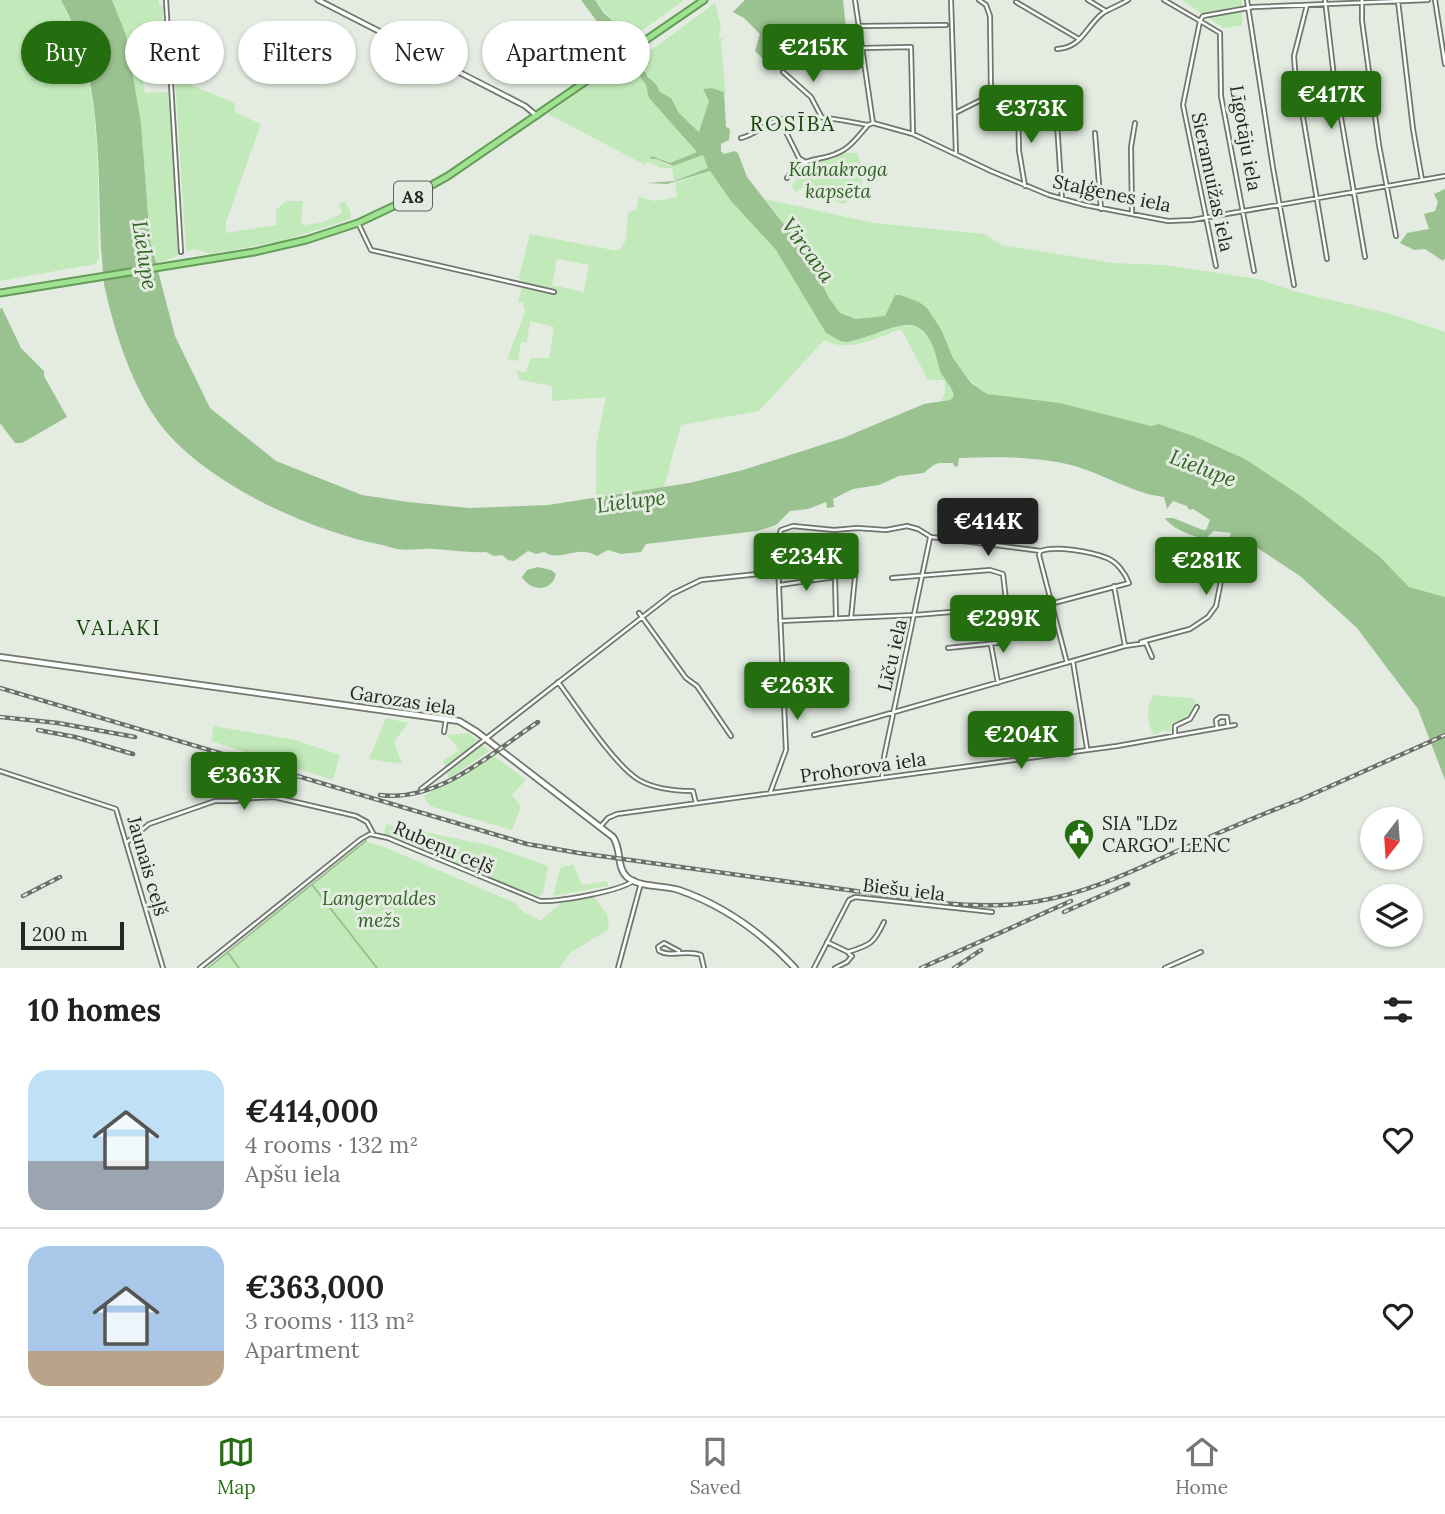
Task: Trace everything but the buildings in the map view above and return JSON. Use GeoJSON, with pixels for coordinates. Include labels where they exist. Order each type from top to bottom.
{"type":"FeatureCollection","features":[{"type":"Feature","properties":{"kind":"highway","name":"A8"},"geometry":{"type":"LineString","coordinates":[[0,293],[284,246],[358,223],[420,192],[537,116],[704,0]]}},
{"type":"Feature","properties":{"kind":"main road","name":"Garozas iela"},"geometry":{"type":"LineString","coordinates":[[0,657],[446,719],[466,724],[617,842],[623,871],[634,880]]}},
{"type":"Feature","properties":{"kind":"main road"},"geometry":{"type":"LineString","coordinates":[[634,880],[683,892],[737,918],[761,934],[795,968]]}},
{"type":"Feature","properties":{"kind":"street"},"geometry":{"type":"LineString","coordinates":[[166,0],[181,252]]}},
{"type":"Feature","properties":{"kind":"street"},"geometry":{"type":"LineString","coordinates":[[318,0],[525,106],[537,116]]}},
{"type":"Feature","properties":{"kind":"street"},"geometry":{"type":"LineString","coordinates":[[787,178],[793,168],[804,161],[843,151],[873,123],[855,0]]}},
{"type":"Feature","properties":{"kind":"street"},"geometry":{"type":"LineString","coordinates":[[951,0],[956,155]]}},
{"type":"Feature","properties":{"kind":"street"},"geometry":{"type":"LineString","coordinates":[[955,113],[991,95],[990,16],[986,5],[979,0]]}},
{"type":"Feature","properties":{"kind":"street"},"geometry":{"type":"LineString","coordinates":[[1088,0],[1106,11]]}},
{"type":"Feature","properties":{"kind":"street"},"geometry":{"type":"LineString","coordinates":[[1057,49],[1068,48],[1106,11],[1128,0]]}},
{"type":"Feature","properties":{"kind":"street"},"geometry":{"type":"LineString","coordinates":[[1164,0],[1200,21],[1203,16],[1288,5],[1428,0]]}},
{"type":"Feature","properties":{"kind":"street"},"geometry":{"type":"LineString","coordinates":[[1247,0],[1294,285]]}},
{"type":"Feature","properties":{"kind":"street"},"geometry":{"type":"LineString","coordinates":[[1288,0],[1288,5]]}},
{"type":"Feature","properties":{"kind":"street"},"geometry":{"type":"LineString","coordinates":[[1435,0],[1445,64]]}},
{"type":"Feature","properties":{"kind":"street"},"geometry":{"type":"LineString","coordinates":[[1362,1],[1364,32],[1396,236]]}},
{"type":"Feature","properties":{"kind":"street"},"geometry":{"type":"LineString","coordinates":[[1398,1],[1413,129],[1422,180]]}},
{"type":"Feature","properties":{"kind":"street"},"geometry":{"type":"LineString","coordinates":[[1016,2],[1079,38]]}},
{"type":"Feature","properties":{"kind":"street"},"geometry":{"type":"LineString","coordinates":[[1325,2],[1334,77],[1365,257]]}},
{"type":"Feature","properties":{"kind":"street"},"geometry":{"type":"LineString","coordinates":[[1307,5],[1294,56],[1295,70],[1327,259]]}},
{"type":"Feature","properties":{"kind":"street","name":"Līgotāju iela"},"geometry":{"type":"LineString","coordinates":[[1200,21],[1220,33],[1221,96],[1254,271]]}},
{"type":"Feature","properties":{"kind":"street","name":"Sieramuižas iela"},"geometry":{"type":"LineString","coordinates":[[1200,21],[1183,105],[1216,266]]}},
{"type":"Feature","properties":{"kind":"street"},"geometry":{"type":"LineString","coordinates":[[859,26],[946,25]]}},
{"type":"Feature","properties":{"kind":"street"},"geometry":{"type":"LineString","coordinates":[[863,48],[911,47],[913,134]]}},
{"type":"Feature","properties":{"kind":"street"},"geometry":{"type":"LineString","coordinates":[[783,72],[811,97],[824,118]]}},
{"type":"Feature","properties":{"kind":"street"},"geometry":{"type":"LineString","coordinates":[[1018,107],[1019,151],[1025,186]]}},
{"type":"Feature","properties":{"kind":"street"},"geometry":{"type":"LineString","coordinates":[[1056,108],[1062,198]]}},
{"type":"Feature","properties":{"kind":"street"},"geometry":{"type":"LineString","coordinates":[[741,138],[780,120],[803,117],[868,125]]}},
{"type":"Feature","properties":{"kind":"street"},"geometry":{"type":"LineString","coordinates":[[780,120],[799,158],[804,161]]}},
{"type":"Feature","properties":{"kind":"street","name":"Staļģenes iela"},"geometry":{"type":"LineString","coordinates":[[873,123],[913,134],[1025,186],[1101,208],[1178,222],[1445,176]]}},
{"type":"Feature","properties":{"kind":"street"},"geometry":{"type":"LineString","coordinates":[[1132,215],[1131,147],[1135,123]]}},
{"type":"Feature","properties":{"kind":"street"},"geometry":{"type":"LineString","coordinates":[[1095,133],[1101,208]]}},
{"type":"Feature","properties":{"kind":"street"},"geometry":{"type":"LineString","coordinates":[[358,223],[371,250],[554,292]]}},
{"type":"Feature","properties":{"kind":"street"},"geometry":{"type":"LineString","coordinates":[[770,793],[786,750],[778,585],[777,537],[786,527],[886,530],[907,526],[918,528],[930,537],[1041,551],[1051,547],[1062,548],[1104,557],[1119,567],[1129,583],[1050,604],[915,615],[780,621]]}},
{"type":"Feature","properties":{"kind":"street","name":"Līču iela"},"geometry":{"type":"LineString","coordinates":[[882,778],[884,757],[930,537]]}},
{"type":"Feature","properties":{"kind":"street"},"geometry":{"type":"LineString","coordinates":[[1218,543],[1205,569],[1221,581]]}},
{"type":"Feature","properties":{"kind":"street"},"geometry":{"type":"LineString","coordinates":[[814,735],[1190,629],[1208,617],[1216,606],[1221,581],[1239,550],[1246,548]]}},
{"type":"Feature","properties":{"kind":"street"},"geometry":{"type":"LineString","coordinates":[[1041,551],[1039,555],[1050,604],[1067,663]]}},
{"type":"Feature","properties":{"kind":"street"},"geometry":{"type":"LineString","coordinates":[[892,578],[990,570],[1000,572],[1004,577],[1010,639],[1007,642],[948,648]]}},
{"type":"Feature","properties":{"kind":"street"},"geometry":{"type":"LineString","coordinates":[[851,618],[854,571]]}},
{"type":"Feature","properties":{"kind":"street"},"geometry":{"type":"LineString","coordinates":[[421,789],[641,614],[672,594],[693,582],[778,572]]}},
{"type":"Feature","properties":{"kind":"street"},"geometry":{"type":"LineString","coordinates":[[778,585],[835,577],[836,619]]}},
{"type":"Feature","properties":{"kind":"street"},"geometry":{"type":"LineString","coordinates":[[1114,586],[1125,646]]}},
{"type":"Feature","properties":{"kind":"street"},"geometry":{"type":"LineString","coordinates":[[641,614],[731,736]]}},
{"type":"Feature","properties":{"kind":"street"},"geometry":{"type":"LineString","coordinates":[[1141,642],[1148,645],[1152,657]]}},
{"type":"Feature","properties":{"kind":"street"},"geometry":{"type":"LineString","coordinates":[[990,644],[998,683]]}},
{"type":"Feature","properties":{"kind":"street"},"geometry":{"type":"LineString","coordinates":[[1073,662],[1088,750]]}},
{"type":"Feature","properties":{"kind":"street"},"geometry":{"type":"LineString","coordinates":[[558,682],[608,748],[635,777],[642,782],[666,789],[693,791],[696,803]]}},
{"type":"Feature","properties":{"kind":"street"},"geometry":{"type":"LineString","coordinates":[[1175,735],[1175,726],[1189,719],[1197,707]]}},
{"type":"Feature","properties":{"kind":"street","name":"Prohorova iela"},"geometry":{"type":"LineString","coordinates":[[1217,728],[1216,720],[1220,717],[1227,717],[1228,726]]}},
{"type":"Feature","properties":{"kind":"street"},"geometry":{"type":"LineString","coordinates":[[444,732],[446,719]]}},
{"type":"Feature","properties":{"kind":"street","name":"Prohorova iela"},"geometry":{"type":"LineString","coordinates":[[600,827],[614,814],[1088,750],[1235,725]]}},
{"type":"Feature","properties":{"kind":"street","name":"Jaunais ceļš"},"geometry":{"type":"LineString","coordinates":[[0,771],[116,809],[163,968]]}},
{"type":"Feature","properties":{"kind":"street"},"geometry":{"type":"LineString","coordinates":[[126,843],[149,824],[215,801],[274,797],[356,816],[367,822],[373,834]]}},
{"type":"Feature","properties":{"kind":"street","name":"Rubeņu ceļš"},"geometry":{"type":"LineString","coordinates":[[200,968],[361,839],[373,834],[537,900],[551,901],[582,896],[627,885],[634,880]]}},
{"type":"Feature","properties":{"kind":"street"},"geometry":{"type":"LineString","coordinates":[[618,968],[641,883]]}},
{"type":"Feature","properties":{"kind":"street","name":"Biešu iela"},"geometry":{"type":"LineString","coordinates":[[814,968],[849,900],[855,897],[992,912]]}},
{"type":"Feature","properties":{"kind":"street"},"geometry":{"type":"LineString","coordinates":[[848,952],[875,941],[884,922]]}},
{"type":"Feature","properties":{"kind":"street"},"geometry":{"type":"LineString","coordinates":[[827,942],[852,956],[835,968]]}},
{"type":"Feature","properties":{"kind":"street"},"geometry":{"type":"LineString","coordinates":[[678,951],[666,954],[659,951],[658,947],[664,943],[678,951],[701,955],[704,968]]}},
{"type":"Feature","properties":{"kind":"street"},"geometry":{"type":"LineString","coordinates":[[1165,968],[1201,952]]}},
{"type":"Feature","properties":{"kind":"green space"},"geometry":{"type":"Polygon","coordinates":[[[0,0],[61,0],[70,21],[21,21],[21,84],[89,84],[97,158],[99,259],[95,264],[0,281],[0,0]]]}},
{"type":"Feature","properties":{"kind":"green space"},"geometry":{"type":"Polygon","coordinates":[[[112,0],[159,0],[163,7],[163,21],[125,21],[125,32],[112,0]]]}},
{"type":"Feature","properties":{"kind":"green space"},"geometry":{"type":"Polygon","coordinates":[[[595,0],[684,0],[650,25],[650,21],[613,21],[595,0]]]}},
{"type":"Feature","properties":{"kind":"green space"},"geometry":{"type":"Polygon","coordinates":[[[1182,0],[1242,0],[1242,25],[1223,28],[1182,0]]]}},
{"type":"Feature","properties":{"kind":"green space"},"geometry":{"type":"Polygon","coordinates":[[[715,3],[722,30],[720,26],[719,39],[723,37],[721,46],[726,96],[724,92],[712,88],[703,89],[709,101],[700,132],[679,113],[671,98],[660,92],[650,79],[650,50],[715,3]]]}},
{"type":"Feature","properties":{"kind":"green space"},"geometry":{"type":"Polygon","coordinates":[[[134,84],[143,84],[145,93],[168,92],[179,250],[178,256],[159,263],[156,263],[150,240],[141,123],[134,84]]]}},
{"type":"Feature","properties":{"kind":"green space"},"geometry":{"type":"Polygon","coordinates":[[[175,84],[189,84],[234,103],[236,113],[261,124],[226,222],[226,233],[276,225],[276,210],[286,201],[303,201],[301,223],[305,225],[324,222],[342,213],[339,204],[345,201],[351,213],[350,219],[283,241],[209,254],[195,249],[186,251],[175,84]]]}},
{"type":"Feature","properties":{"kind":"green space"},"geometry":{"type":"Polygon","coordinates":[[[589,84],[645,84],[649,98],[697,152],[670,163],[656,157],[654,159],[670,166],[703,155],[709,169],[674,181],[672,168],[661,168],[647,161],[645,165],[548,114],[589,84]]]}},
{"type":"Feature","properties":{"kind":"green space","name":"Kalnakroga kapsēta"},"geometry":{"type":"Polygon","coordinates":[[[845,153],[857,153],[862,180],[857,195],[843,204],[803,187],[796,192],[791,186],[796,181],[795,173],[808,162],[845,153]]]}},
{"type":"Feature","properties":{"kind":"green space"},"geometry":{"type":"Polygon","coordinates":[[[710,171],[731,201],[776,250],[826,333],[840,341],[853,341],[898,325],[916,327],[927,334],[939,359],[939,367],[952,387],[954,396],[950,400],[941,401],[945,393],[945,380],[928,380],[901,329],[852,345],[833,344],[824,340],[759,411],[681,425],[664,487],[596,497],[596,446],[606,397],[552,401],[552,386],[520,380],[516,371],[526,372],[531,358],[549,358],[554,327],[530,321],[527,342],[521,342],[518,361],[507,359],[525,312],[523,303],[518,302],[523,282],[519,277],[530,234],[618,251],[626,240],[628,212],[636,210],[639,197],[655,201],[677,197],[675,183],[710,171]],[[557,259],[552,285],[584,292],[589,265],[557,259]]]}},
{"type":"Feature","properties":{"kind":"green space"},"geometry":{"type":"Polygon","coordinates":[[[765,199],[874,223],[984,234],[1002,245],[1113,263],[1164,265],[1258,279],[1297,292],[1391,314],[1445,332],[1445,597],[1409,587],[1380,557],[1301,496],[1245,459],[1196,437],[1160,424],[1151,426],[1060,403],[987,394],[971,382],[953,358],[941,329],[927,308],[919,302],[895,295],[885,316],[856,319],[840,313],[829,298],[812,264],[765,199]]]}},
{"type":"Feature","properties":{"kind":"green space"},"geometry":{"type":"Polygon","coordinates":[[[1154,695],[1191,698],[1195,700],[1195,705],[1188,718],[1171,723],[1171,731],[1154,735],[1148,715],[1149,704],[1154,695]]]}},
{"type":"Feature","properties":{"kind":"green space"},"geometry":{"type":"Polygon","coordinates":[[[386,718],[408,723],[394,742],[402,764],[369,759],[386,718]]]}},
{"type":"Feature","properties":{"kind":"green space"},"geometry":{"type":"Polygon","coordinates":[[[214,726],[295,740],[340,755],[333,780],[211,741],[214,726]]]}},
{"type":"Feature","properties":{"kind":"green space"},"geometry":{"type":"Polygon","coordinates":[[[469,733],[489,751],[449,779],[443,761],[459,750],[447,735],[469,733]]]}},
{"type":"Feature","properties":{"kind":"green space"},"geometry":{"type":"Polygon","coordinates":[[[494,756],[526,780],[512,795],[521,807],[512,830],[430,806],[424,796],[494,756]]]}},
{"type":"Feature","properties":{"kind":"green space"},"geometry":{"type":"Polygon","coordinates":[[[386,824],[492,846],[548,866],[543,893],[537,897],[384,834],[386,824]]]}},
{"type":"Feature","properties":{"kind":"green space","name":"Langervaldes mežs"},"geometry":{"type":"Polygon","coordinates":[[[367,842],[515,903],[522,911],[540,921],[561,903],[594,897],[607,914],[609,929],[570,953],[559,968],[210,968],[367,842]]]}},
{"type":"Feature","properties":{"kind":"green space"},"geometry":{"type":"Polygon","coordinates":[[[573,864],[582,885],[607,881],[608,886],[553,896],[560,868],[573,864]]]}},
{"type":"Feature","properties":{"kind":"water","name":"Lielupe"},"geometry":{"type":"Polygon","coordinates":[[[61,0],[112,0],[125,32],[125,84],[134,84],[141,123],[150,240],[175,336],[210,408],[276,461],[362,495],[469,508],[548,505],[689,483],[743,470],[843,438],[924,404],[950,400],[954,396],[940,371],[933,346],[924,332],[915,326],[891,328],[847,342],[826,333],[776,250],[731,201],[710,171],[667,184],[647,183],[674,181],[708,168],[703,155],[673,166],[650,159],[652,156],[670,163],[697,152],[649,98],[645,84],[650,84],[650,79],[656,84],[660,92],[671,98],[679,113],[699,132],[709,101],[703,89],[712,88],[724,92],[726,127],[730,129],[729,140],[721,144],[721,151],[724,154],[734,151],[738,153],[747,177],[793,236],[840,313],[856,319],[885,316],[895,295],[919,302],[927,308],[941,329],[953,358],[971,383],[987,394],[1060,403],[1151,426],[1159,424],[1196,437],[1245,459],[1301,496],[1380,557],[1409,587],[1445,597],[1445,780],[1418,709],[1357,628],[1300,576],[1241,537],[1235,540],[1232,553],[1217,573],[1213,572],[1211,568],[1219,546],[1228,541],[1231,533],[1214,531],[1205,539],[1188,534],[1172,526],[1165,518],[1173,518],[1203,530],[1206,530],[1210,520],[1173,501],[1167,509],[1164,497],[1138,491],[1076,466],[1023,458],[959,458],[958,466],[955,467],[953,463],[937,463],[924,473],[899,476],[879,485],[853,489],[833,499],[834,507],[827,508],[826,502],[808,509],[790,511],[776,525],[757,531],[646,544],[641,552],[621,554],[608,550],[597,556],[583,552],[557,556],[528,551],[514,561],[486,552],[395,549],[296,518],[238,489],[188,454],[168,434],[145,402],[127,363],[104,284],[97,139],[90,84],[111,84],[111,21],[71,21],[61,0]]]}},
{"type":"Feature","properties":{"kind":"water"},"geometry":{"type":"Polygon","coordinates":[[[581,0],[595,0],[612,21],[597,21],[581,0]]]}},
{"type":"Feature","properties":{"kind":"water"},"geometry":{"type":"Polygon","coordinates":[[[745,0],[843,0],[847,36],[804,44],[766,62],[755,51],[760,34],[744,18],[733,12],[745,0]]]}},
{"type":"Feature","properties":{"kind":"water"},"geometry":{"type":"Polygon","coordinates":[[[1445,189],[1443,261],[1425,249],[1414,250],[1400,243],[1407,233],[1429,229],[1424,214],[1435,211],[1438,202],[1434,194],[1445,189]]]}},
{"type":"Feature","properties":{"kind":"water"},"geometry":{"type":"Polygon","coordinates":[[[2,308],[21,348],[44,371],[44,376],[67,417],[22,443],[15,443],[0,423],[2,308]]]}},
{"type":"Feature","properties":{"kind":"water"},"geometry":{"type":"Polygon","coordinates":[[[538,567],[556,574],[546,587],[531,585],[522,577],[527,570],[538,567]]]}},
{"type":"Feature","properties":{"kind":"waterway"},"geometry":{"type":"LineString","coordinates":[[208,968],[366,841]]}},
{"type":"Feature","properties":{"kind":"waterway"},"geometry":{"type":"LineString","coordinates":[[313,886],[377,968]]}},
{"type":"Feature","properties":{"kind":"waterway"},"geometry":{"type":"LineString","coordinates":[[228,953],[239,968]]}},
{"type":"Feature","properties":{"kind":"railway"},"geometry":{"type":"LineString","coordinates":[[0,688],[527,844],[943,903],[1015,904],[1074,893],[1304,798]]}},
{"type":"Feature","properties":{"kind":"railway"},"geometry":{"type":"LineString","coordinates":[[0,717],[58,723],[135,737]]}},
{"type":"Feature","properties":{"kind":"railway"},"geometry":{"type":"LineString","coordinates":[[380,795],[402,795],[444,784],[483,761],[538,722]]}},
{"type":"Feature","properties":{"kind":"railway"},"geometry":{"type":"LineString","coordinates":[[38,730],[75,737],[133,754]]}},
{"type":"Feature","properties":{"kind":"railway"},"geometry":{"type":"LineString","coordinates":[[1295,802],[1445,735]]}},
{"type":"Feature","properties":{"kind":"railway"},"geometry":{"type":"LineString","coordinates":[[23,896],[60,877]]}},
{"type":"Feature","properties":{"kind":"railway"},"geometry":{"type":"LineString","coordinates":[[1064,912],[1128,884]]}},
{"type":"Feature","properties":{"kind":"railway"},"geometry":{"type":"LineString","coordinates":[[921,968],[1071,901]]}},
{"type":"Feature","properties":{"kind":"railway"},"geometry":{"type":"LineString","coordinates":[[954,968],[981,950]]}},
{"type":"Feature","properties":{"kind":"place","name":"SIA \"LDz CARGO\" LENC"},"geometry":{"type":"Point","coordinates":[1079,861]}},
{"type":"Feature","properties":{"kind":"district","name":"ROSĪBA"},"geometry":{"type":"Point","coordinates":[793,123]}},
{"type":"Feature","properties":{"kind":"district","name":"VALAKI"},"geometry":{"type":"Point","coordinates":[119,627]}},
{"type":"Feature","properties":{"kind":"water label","name":"Vircava"},"geometry":{"type":"Point","coordinates":[808,250]}}]}
